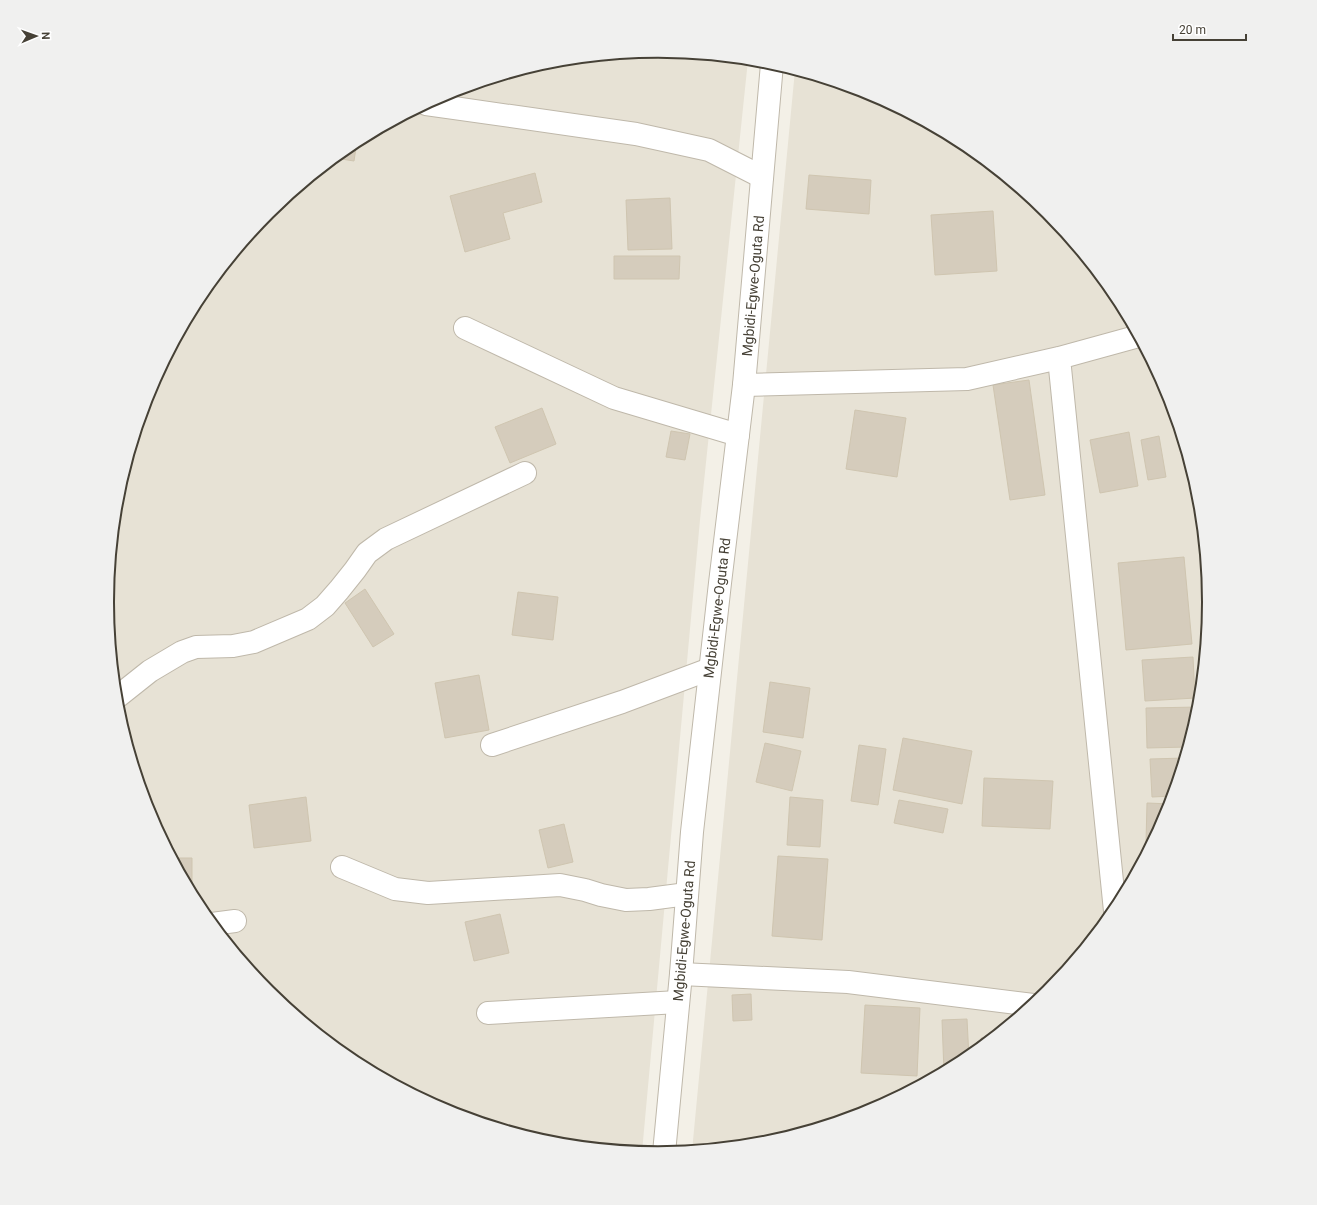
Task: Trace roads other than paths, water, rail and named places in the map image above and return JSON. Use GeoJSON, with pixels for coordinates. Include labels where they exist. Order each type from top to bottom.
{"type":"FeatureCollection","features":[{"type":"Feature","properties":{"kind":"street","name":"Mgbidi-Egwe-Oguta Rd"},"geometry":{"type":"LineString","coordinates":[[665,1147],[681,974],[692,832],[744,385],[771,70]]}},
{"type":"Feature","properties":{"kind":"street"},"geometry":{"type":"LineString","coordinates":[[436,105],[636,134],[709,150],[762,177]]}},
{"type":"Feature","properties":{"kind":"street"},"geometry":{"type":"LineString","coordinates":[[465,328],[614,398],[738,435]]}},
{"type":"Feature","properties":{"kind":"street"},"geometry":{"type":"LineString","coordinates":[[744,385],[967,379],[1059,358],[1134,337]]}},
{"type":"Feature","properties":{"kind":"street"},"geometry":{"type":"LineString","coordinates":[[1059,358],[1115,899]]}},
{"type":"Feature","properties":{"kind":"street"},"geometry":{"type":"LineString","coordinates":[[122,693],[150,671],[182,652],[196,647],[233,646],[254,642],[308,619],[325,606],[340,590],[367,553],[386,539],[525,473]]}},
{"type":"Feature","properties":{"kind":"street"},"geometry":{"type":"LineString","coordinates":[[492,745],[622,702],[710,669]]}},
{"type":"Feature","properties":{"kind":"street"},"geometry":{"type":"LineString","coordinates":[[342,867],[395,889],[428,893],[560,885],[626,900],[649,899],[687,894]]}},
{"type":"Feature","properties":{"kind":"street"},"geometry":{"type":"LineString","coordinates":[[219,923],[235,921]]}},
{"type":"Feature","properties":{"kind":"street"},"geometry":{"type":"LineString","coordinates":[[681,974],[848,982],[1026,1004]]}},
{"type":"Feature","properties":{"kind":"street"},"geometry":{"type":"LineString","coordinates":[[488,1013],[678,1002]]}}]}
